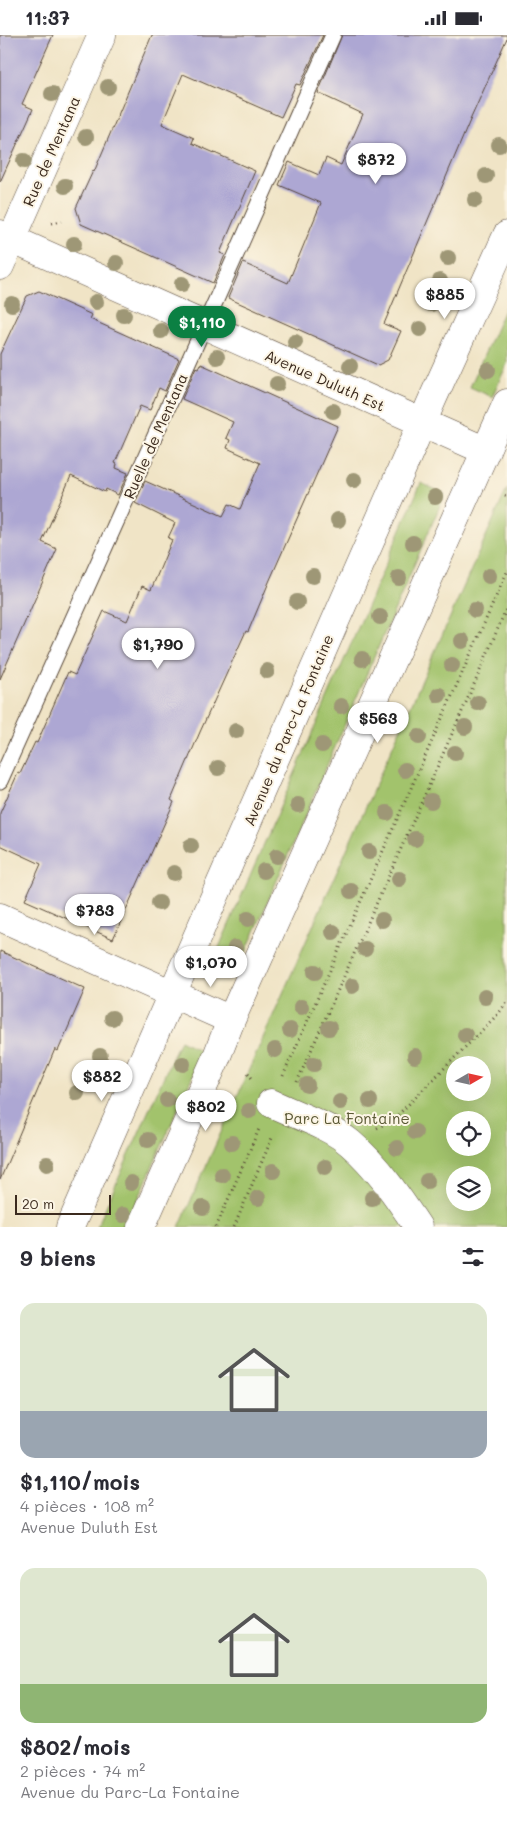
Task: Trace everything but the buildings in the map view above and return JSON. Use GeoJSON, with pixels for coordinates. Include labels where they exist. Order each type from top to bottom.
{"type":"FeatureCollection","features":[{"type":"Feature","properties":{"kind":"street","name":"Rue de Mentana"},"geometry":{"type":"LineString","coordinates":[[0,266],[6,237],[102,35]]}},
{"type":"Feature","properties":{"kind":"street","name":"Avenue du Parc-La Fontaine"},"geometry":{"type":"LineString","coordinates":[[70,1227],[422,423],[507,235]]}},
{"type":"Feature","properties":{"kind":"street","name":"Avenue Duluth Est"},"geometry":{"type":"LineString","coordinates":[[6,237],[486,451]]}},
{"type":"Feature","properties":{"kind":"street"},"geometry":{"type":"LineString","coordinates":[[141,1227],[217,1056],[230,1020],[507,403]]}},
{"type":"Feature","properties":{"kind":"street"},"geometry":{"type":"LineString","coordinates":[[0,917],[230,1020]]}},
{"type":"Feature","properties":{"kind":"street"},"geometry":{"type":"LineString","coordinates":[[278,1106],[334,1132],[349,1142],[378,1171],[418,1227]]}},
{"type":"Feature","properties":{"kind":"lane","name":"Ruelle de Mentana"},"geometry":{"type":"LineString","coordinates":[[0,781],[333,35]]}},
{"type":"Feature","properties":{"kind":"path"},"geometry":{"type":"LineString","coordinates":[[234,1227],[278,1106],[507,572]]}},
{"type":"Feature","properties":{"kind":"path"},"geometry":{"type":"LineString","coordinates":[[216,1227],[278,1106],[476,680],[507,607]]}},
{"type":"Feature","properties":{"kind":"path"},"geometry":{"type":"LineString","coordinates":[[349,1142],[394,1119],[492,1020],[507,1002]]}},
{"type":"Feature","properties":{"kind":"green space"},"geometry":{"type":"Polygon","coordinates":[[[507,303],[507,364],[492,397],[470,387],[507,303]]]}},
{"type":"Feature","properties":{"kind":"green space"},"geometry":{"type":"Polygon","coordinates":[[[421,483],[445,494],[235,977],[211,966],[421,483]]]}},
{"type":"Feature","properties":{"kind":"green space","name":"Parc La Fontaine"},"geometry":{"type":"Polygon","coordinates":[[[507,489],[507,1227],[179,1227],[507,489]]]}},
{"type":"Feature","properties":{"kind":"green space"},"geometry":{"type":"Polygon","coordinates":[[[180,1040],[203,1052],[126,1227],[97,1227],[180,1040]]]}}]}
